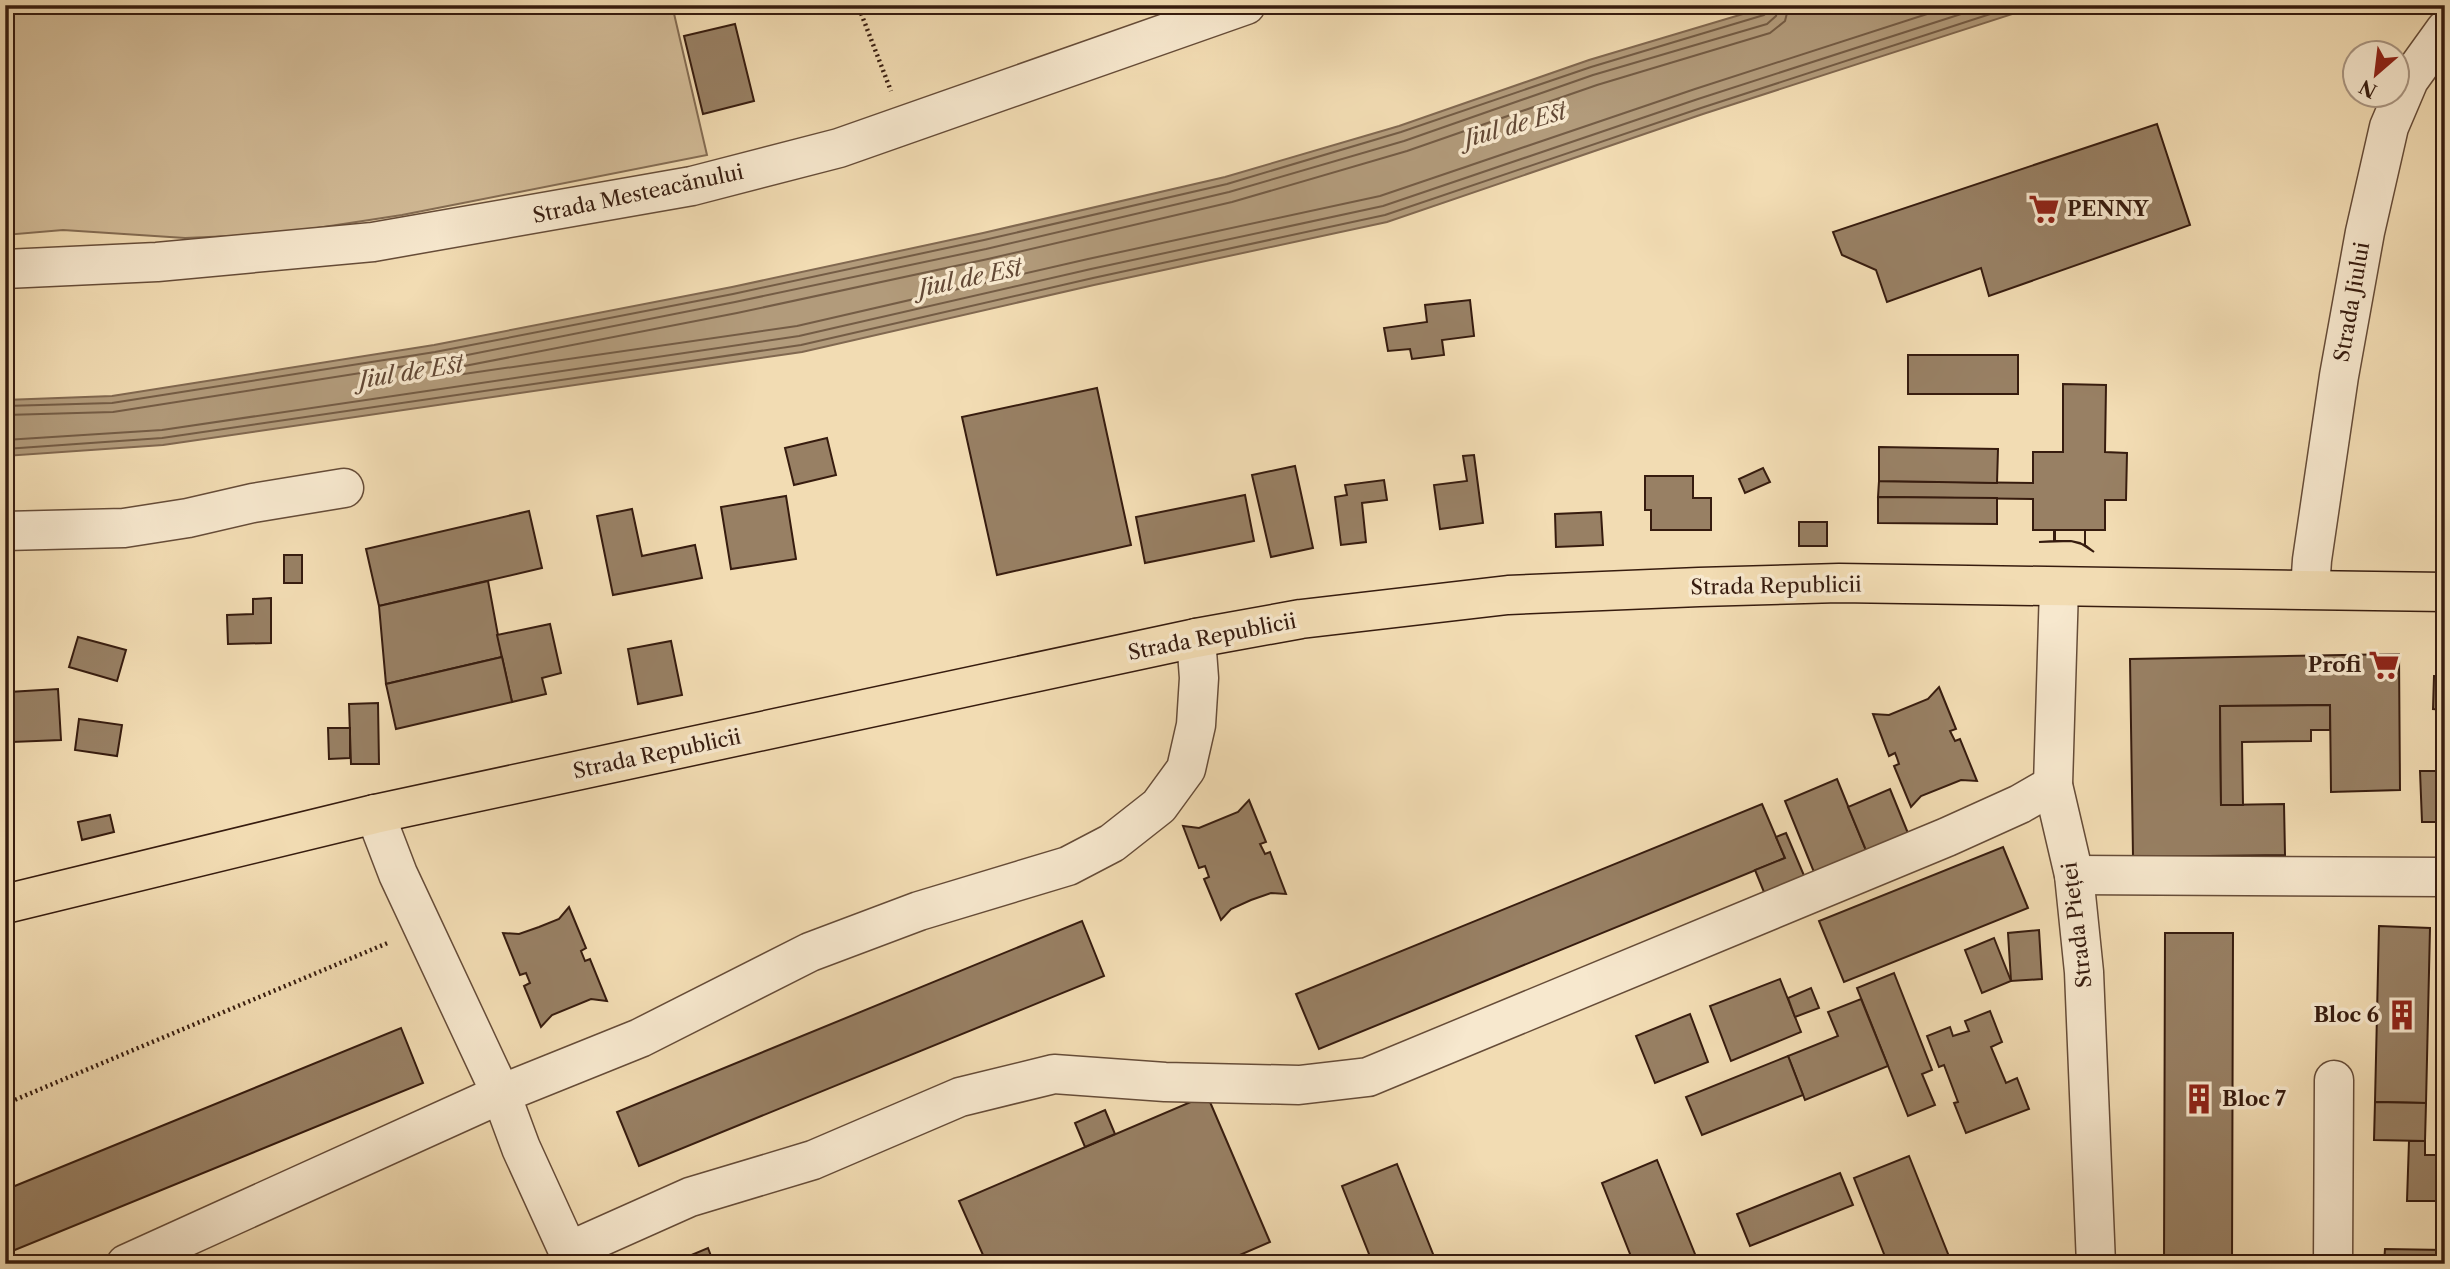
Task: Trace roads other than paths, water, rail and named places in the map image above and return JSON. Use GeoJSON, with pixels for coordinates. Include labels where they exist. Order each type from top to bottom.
{"type":"FeatureCollection","features":[{"type":"Feature","properties":{"kind":"main road","name":"Strada Republicii"},"geometry":{"type":"LineString","coordinates":[[5,904],[375,814],[1196,638],[1301,619],[1508,596],[1839,583],[2445,592]]}},
{"type":"Feature","properties":{"kind":"street","name":"Strada Mesteacănului"},"geometry":{"type":"LineString","coordinates":[[5,269],[157,262],[373,242],[692,186],[839,148],[1246,5]]}},
{"type":"Feature","properties":{"kind":"street","name":"Strada Jiului"},"geometry":{"type":"LineString","coordinates":[[2310,589],[2339,376],[2365,232],[2389,127],[2409,80],[2445,30]]}},
{"type":"Feature","properties":{"kind":"street"},"geometry":{"type":"LineString","coordinates":[[5,531],[124,528],[345,488]]}},
{"type":"Feature","properties":{"kind":"street","name":"Strada Pieței"},"geometry":{"type":"LineString","coordinates":[[2059,587],[2053,785],[2074,875],[2084,972],[2096,1264]]}},
{"type":"Feature","properties":{"kind":"street"},"geometry":{"type":"LineString","coordinates":[[126,1264],[500,1094],[640,1038],[810,952],[919,911],[1068,866],[1112,843],[1160,806],[1186,769],[1199,678],[1196,638]]}},
{"type":"Feature","properties":{"kind":"street"},"geometry":{"type":"LineString","coordinates":[[375,814],[398,874],[500,1094],[521,1148],[571,1257],[690,1197],[813,1160],[960,1097],[1054,1074],[1164,1082],[1299,1085],[1367,1077],[1947,837],[2020,804],[2053,785]]}},
{"type":"Feature","properties":{"kind":"street"},"geometry":{"type":"LineString","coordinates":[[2074,875],[2445,877]]}},
{"type":"Feature","properties":{"kind":"street"},"geometry":{"type":"LineString","coordinates":[[2333,1264],[2334,1080]]}},
{"type":"Feature","properties":{"kind":"water","name":"Jiul de Est"},"geometry":{"type":"Polygon","coordinates":[[[1773,5],[2040,5],[1703,114],[1387,222],[802,352],[163,445],[5,456],[5,400],[112,396],[434,345],[732,287],[983,233],[1225,177],[1399,126],[1589,60],[1773,5]]]}},
{"type":"Feature","properties":{"kind":"place","name":"PENNY"},"geometry":{"type":"Point","coordinates":[2044,209]}},
{"type":"Feature","properties":{"kind":"place","name":"Profi"},"geometry":{"type":"Point","coordinates":[2384,665]}},
{"type":"Feature","properties":{"kind":"place","name":"Bloc 6"},"geometry":{"type":"Point","coordinates":[2402,1015]}},
{"type":"Feature","properties":{"kind":"place","name":"Bloc 7"},"geometry":{"type":"Point","coordinates":[2199,1099]}}]}
